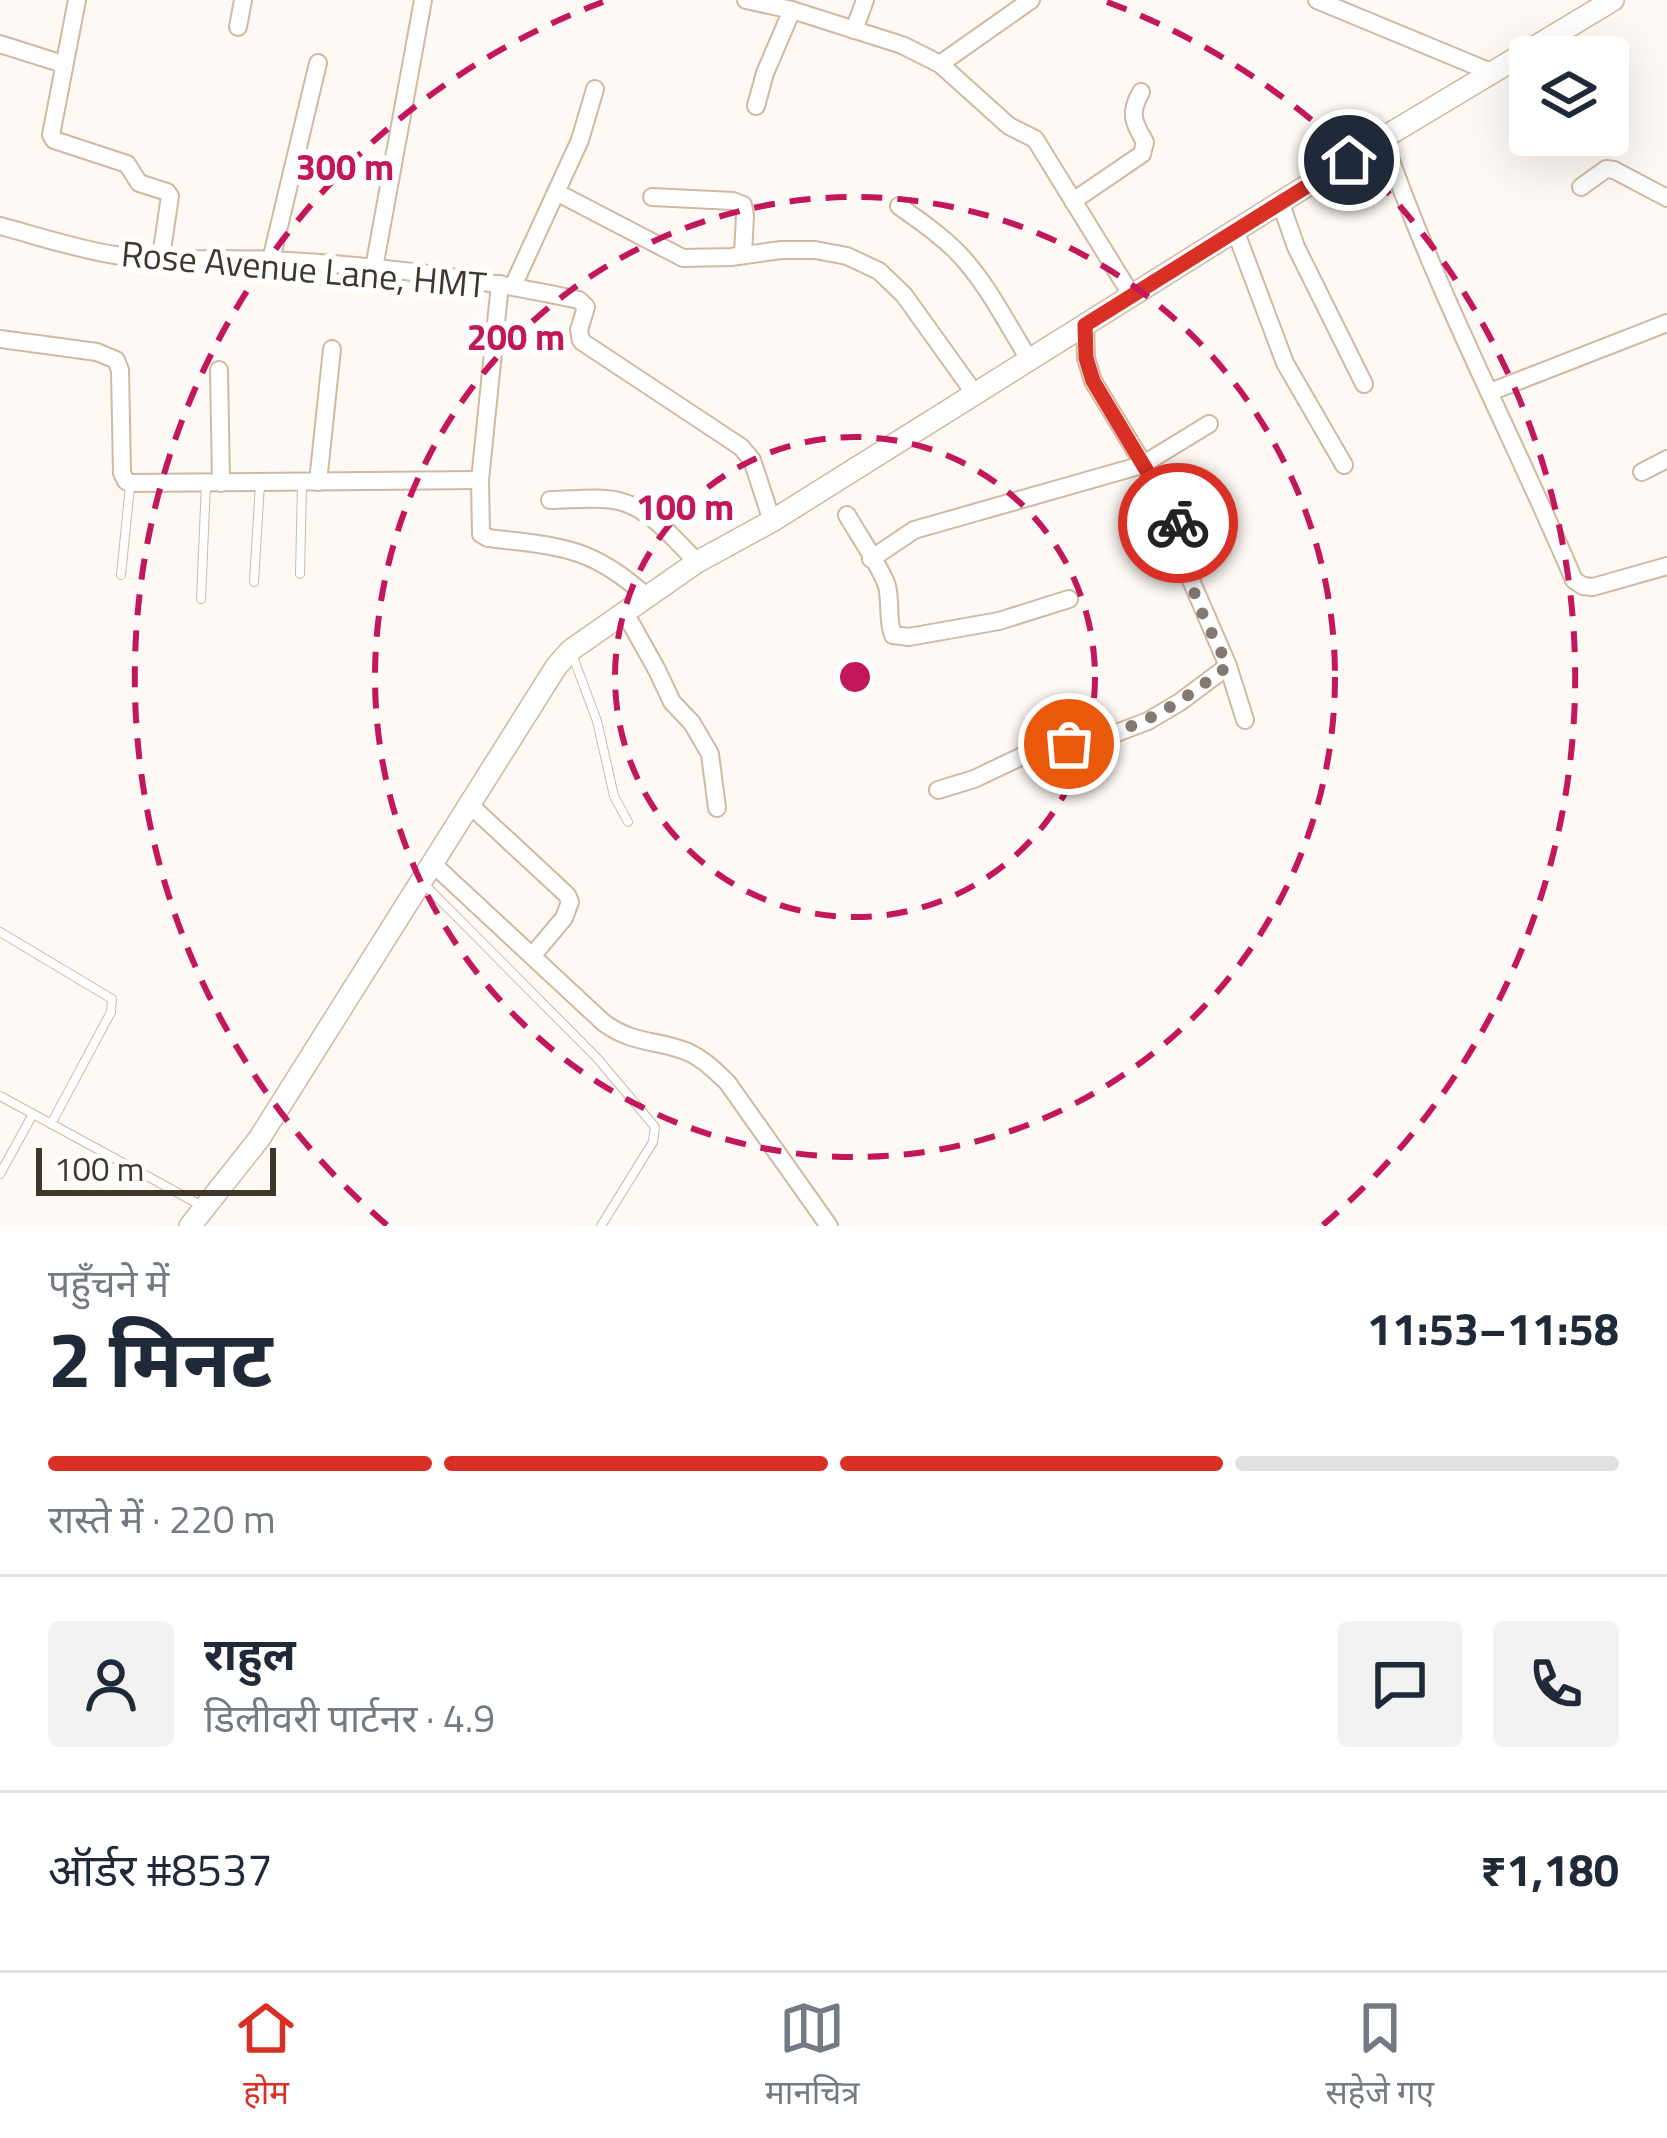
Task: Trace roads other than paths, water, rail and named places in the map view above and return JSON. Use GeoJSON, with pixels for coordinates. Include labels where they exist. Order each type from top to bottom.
{"type":"FeatureCollection","features":[{"type":"Feature","properties":{"kind":"street"},"geometry":{"type":"LineString","coordinates":[[77,0],[52,138],[127,164],[139,183],[167,192],[161,257]]}},
{"type":"Feature","properties":{"kind":"street"},"geometry":{"type":"LineString","coordinates":[[238,27],[243,0]]}},
{"type":"Feature","properties":{"kind":"street"},"geometry":{"type":"LineString","coordinates":[[374,268],[423,0]]}},
{"type":"Feature","properties":{"kind":"street"},"geometry":{"type":"LineString","coordinates":[[746,0],[902,45],[940,64],[1009,125],[1034,139],[1132,296]]}},
{"type":"Feature","properties":{"kind":"street"},"geometry":{"type":"LineString","coordinates":[[854,30],[866,0]]}},
{"type":"Feature","properties":{"kind":"street"},"geometry":{"type":"LineString","coordinates":[[940,64],[1005,8],[1031,0]]}},
{"type":"Feature","properties":{"kind":"street"},"geometry":{"type":"LineString","coordinates":[[1317,0],[1352,7],[1493,73]]}},
{"type":"Feature","properties":{"kind":"street"},"geometry":{"type":"LineString","coordinates":[[190,1226],[259,1139],[571,650],[697,562],[772,521],[1493,73],[1579,8],[1612,0]]}},
{"type":"Feature","properties":{"kind":"street"},"geometry":{"type":"LineString","coordinates":[[756,106],[792,10]]}},
{"type":"Feature","properties":{"kind":"street"},"geometry":{"type":"LineString","coordinates":[[0,44],[63,64]]}},
{"type":"Feature","properties":{"kind":"street"},"geometry":{"type":"LineString","coordinates":[[271,260],[318,63]]}},
{"type":"Feature","properties":{"kind":"street"},"geometry":{"type":"LineString","coordinates":[[595,89],[558,194],[507,285],[480,480],[479,529],[483,537],[581,552],[614,569],[646,596]]}},
{"type":"Feature","properties":{"kind":"street"},"geometry":{"type":"LineString","coordinates":[[1073,200],[1142,154],[1144,142],[1132,112],[1142,92]]}},
{"type":"Feature","properties":{"kind":"street"},"geometry":{"type":"LineString","coordinates":[[1383,138],[1446,302],[1574,580],[1593,587],[1667,566]]}},
{"type":"Feature","properties":{"kind":"street"},"geometry":{"type":"LineString","coordinates":[[1581,187],[1606,169],[1614,170],[1667,198]]}},
{"type":"Feature","properties":{"kind":"street"},"geometry":{"type":"LineString","coordinates":[[558,194],[683,258],[781,250],[847,256],[878,271],[904,295],[974,394]]}},
{"type":"Feature","properties":{"kind":"street"},"geometry":{"type":"LineString","coordinates":[[652,197],[743,205],[743,255]]}},
{"type":"Feature","properties":{"kind":"street"},"geometry":{"type":"LineString","coordinates":[[1281,204],[1306,267],[1364,384]]}},
{"type":"Feature","properties":{"kind":"street"},"geometry":{"type":"LineString","coordinates":[[899,206],[960,255],[1029,359]]}},
{"type":"Feature","properties":{"kind":"street","name":"Rose Avenue Lane, HMT"},"geometry":{"type":"LineString","coordinates":[[0,226],[131,257],[374,268],[507,285],[584,303],[581,341],[741,447],[752,460],[772,521]]}},
{"type":"Feature","properties":{"kind":"street"},"geometry":{"type":"LineString","coordinates":[[1235,230],[1285,363],[1344,465]]}},
{"type":"Feature","properties":{"kind":"street"},"geometry":{"type":"LineString","coordinates":[[1490,392],[1667,323]]}},
{"type":"Feature","properties":{"kind":"street"},"geometry":{"type":"LineString","coordinates":[[1085,325],[1086,358],[1093,381],[1176,518],[1198,602],[1228,666],[1245,720]]}},
{"type":"Feature","properties":{"kind":"street"},"geometry":{"type":"LineString","coordinates":[[0,339],[97,352],[116,360],[126,482],[480,480]]}},
{"type":"Feature","properties":{"kind":"street"},"geometry":{"type":"LineString","coordinates":[[310,482],[332,349]]}},
{"type":"Feature","properties":{"kind":"street"},"geometry":{"type":"LineString","coordinates":[[214,483],[219,370]]}},
{"type":"Feature","properties":{"kind":"street"},"geometry":{"type":"LineString","coordinates":[[871,559],[914,530],[1142,465],[1209,424]]}},
{"type":"Feature","properties":{"kind":"street"},"geometry":{"type":"LineString","coordinates":[[1642,472],[1667,459]]}},
{"type":"Feature","properties":{"kind":"street"},"geometry":{"type":"LineString","coordinates":[[550,500],[607,500],[629,505],[650,516],[697,562]]}},
{"type":"Feature","properties":{"kind":"street"},"geometry":{"type":"LineString","coordinates":[[847,515],[885,578],[890,630],[899,638],[999,620],[1069,599]]}},
{"type":"Feature","properties":{"kind":"street"},"geometry":{"type":"LineString","coordinates":[[624,611],[671,702],[692,723],[710,754],[717,808]]}},
{"type":"Feature","properties":{"kind":"street"},"geometry":{"type":"LineString","coordinates":[[938,790],[1031,752],[1148,722],[1228,666]]}},
{"type":"Feature","properties":{"kind":"street"},"geometry":{"type":"LineString","coordinates":[[470,805],[570,902],[564,918],[532,956]]}},
{"type":"Feature","properties":{"kind":"street"},"geometry":{"type":"LineString","coordinates":[[427,873],[532,956],[622,1036],[687,1052],[717,1072],[829,1226]]}},
{"type":"Feature","properties":{"kind":"lane"},"geometry":{"type":"LineString","coordinates":[[300,574],[310,482]]}},
{"type":"Feature","properties":{"kind":"lane"},"geometry":{"type":"LineString","coordinates":[[121,574],[130,483]]}},
{"type":"Feature","properties":{"kind":"lane"},"geometry":{"type":"LineString","coordinates":[[201,599],[214,483]]}},
{"type":"Feature","properties":{"kind":"lane"},"geometry":{"type":"LineString","coordinates":[[254,582],[260,483]]}},
{"type":"Feature","properties":{"kind":"lane"},"geometry":{"type":"LineString","coordinates":[[571,650],[597,722],[614,796],[628,822]]}},
{"type":"Feature","properties":{"kind":"lane"},"geometry":{"type":"LineString","coordinates":[[427,873],[655,1127],[653,1142],[601,1226]]}},
{"type":"Feature","properties":{"kind":"lane"},"geometry":{"type":"LineString","coordinates":[[0,932],[112,999],[110,1012],[51,1124]]}},
{"type":"Feature","properties":{"kind":"lane"},"geometry":{"type":"LineString","coordinates":[[0,1096],[206,1208]]}},
{"type":"Feature","properties":{"kind":"lane"},"geometry":{"type":"LineString","coordinates":[[0,1174],[33,1114]]}}]}
